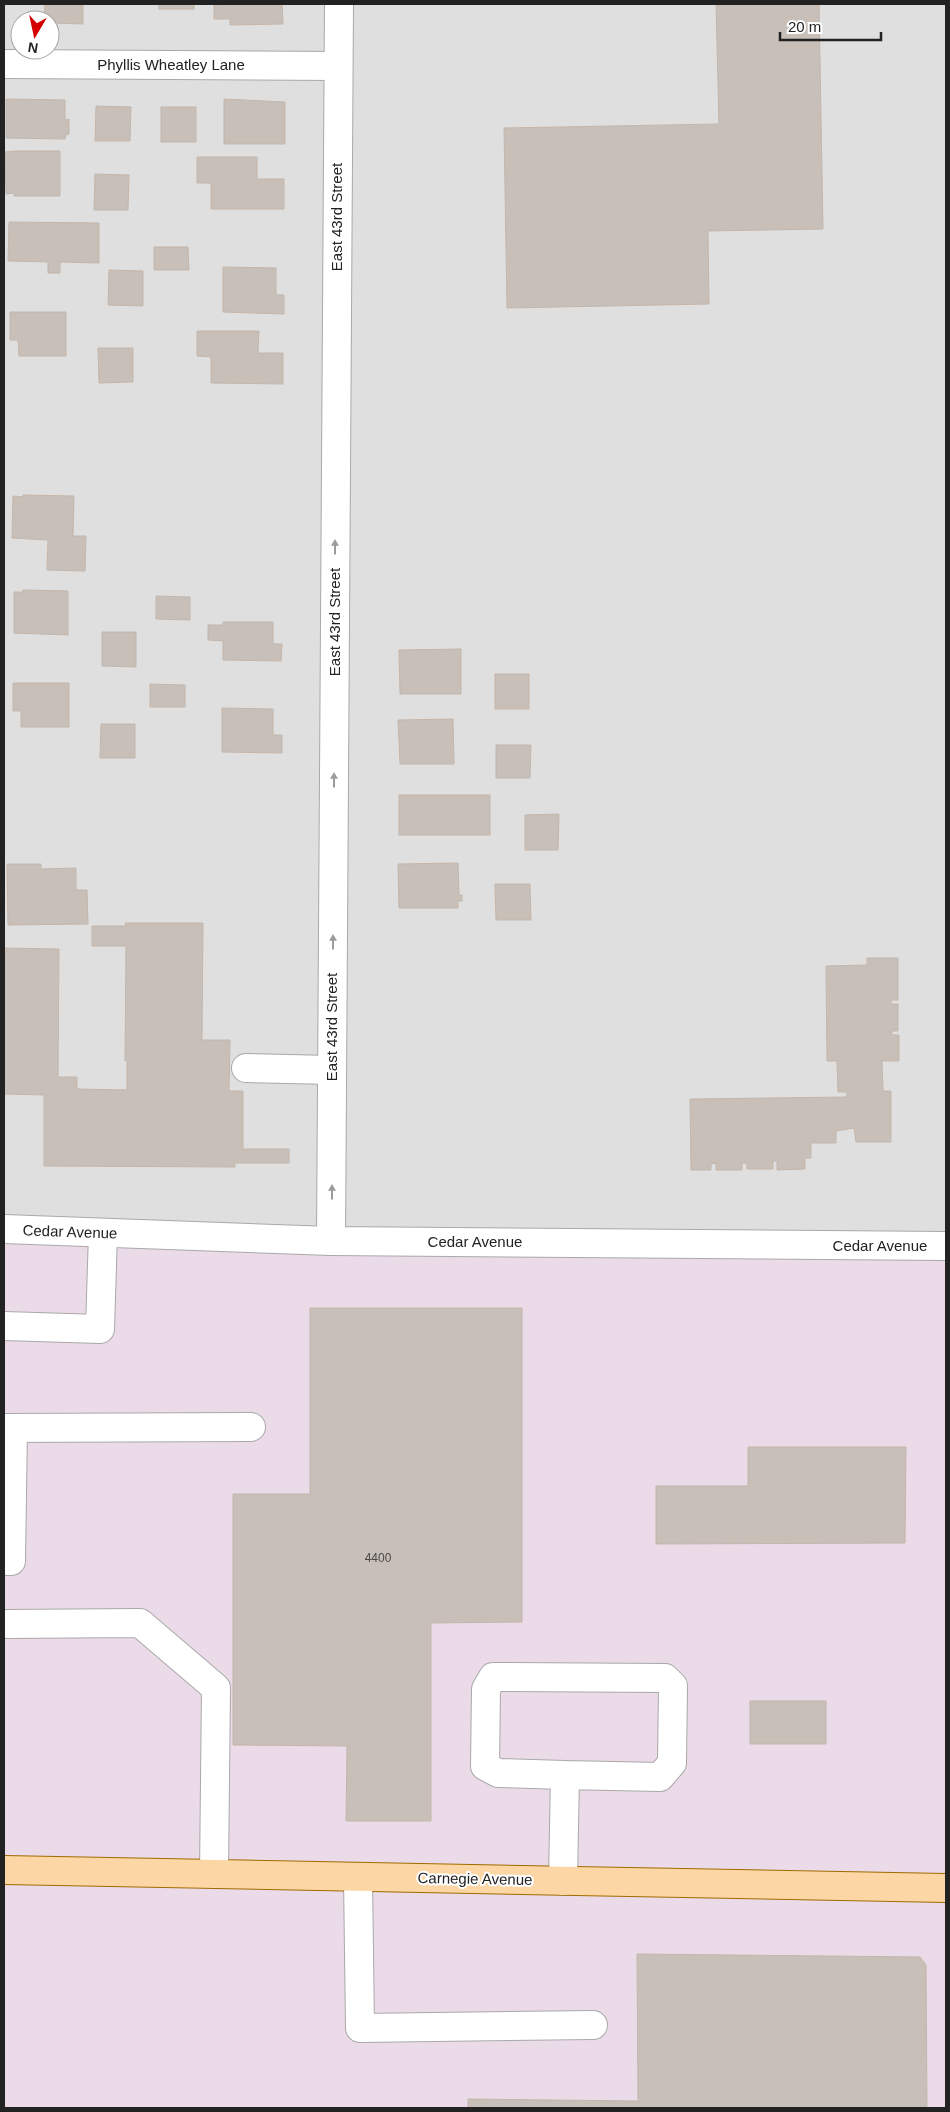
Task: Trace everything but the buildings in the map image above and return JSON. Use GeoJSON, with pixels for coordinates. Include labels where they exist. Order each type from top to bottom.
{"type":"FeatureCollection","features":[{"type":"Feature","properties":{"kind":"main road","name":"Carnegie Avenue"},"geometry":{"type":"LineString","coordinates":[[4,1870],[946,1888]]}},
{"type":"Feature","properties":{"kind":"street","name":"East 43rd Street"},"geometry":{"type":"LineString","coordinates":[[331,1241],[338,4]]}},
{"type":"Feature","properties":{"kind":"street","name":"Phyllis Wheatley Lane"},"geometry":{"type":"LineString","coordinates":[[4,64],[338,66]]}},
{"type":"Feature","properties":{"kind":"street"},"geometry":{"type":"LineString","coordinates":[[246,1068],[332,1070]]}},
{"type":"Feature","properties":{"kind":"street","name":"Cedar Avenue"},"geometry":{"type":"LineString","coordinates":[[4,1229],[331,1241],[946,1246]]}},
{"type":"Feature","properties":{"kind":"street"},"geometry":{"type":"LineString","coordinates":[[4,1326],[100,1329],[103,1233]]}},
{"type":"Feature","properties":{"kind":"street"},"geometry":{"type":"LineString","coordinates":[[4,1561],[12,1561],[8,1428],[251,1428]]}},
{"type":"Feature","properties":{"kind":"street"},"geometry":{"type":"LineString","coordinates":[[4,1624],[140,1623],[216,1688],[214,1874]]}},
{"type":"Feature","properties":{"kind":"street"},"geometry":{"type":"LineString","coordinates":[[492,1677],[665,1678],[673,1686],[672,1763],[660,1777],[565,1775],[498,1773],[485,1766],[486,1689],[492,1677]]}},
{"type":"Feature","properties":{"kind":"street"},"geometry":{"type":"LineString","coordinates":[[563,1881],[565,1775]]}},
{"type":"Feature","properties":{"kind":"street"},"geometry":{"type":"LineString","coordinates":[[358,1877],[360,2028],[594,2025]]}},
{"type":"Feature","properties":{"kind":"shaded area"},"geometry":{"type":"Polygon","coordinates":[[[4,4],[946,4],[946,1246],[4,1229],[4,4]]]}},
{"type":"Feature","properties":{"kind":"shaded area"},"geometry":{"type":"Polygon","coordinates":[[[4,1229],[946,1246],[946,2108],[4,2108],[4,1229]]]}}]}
